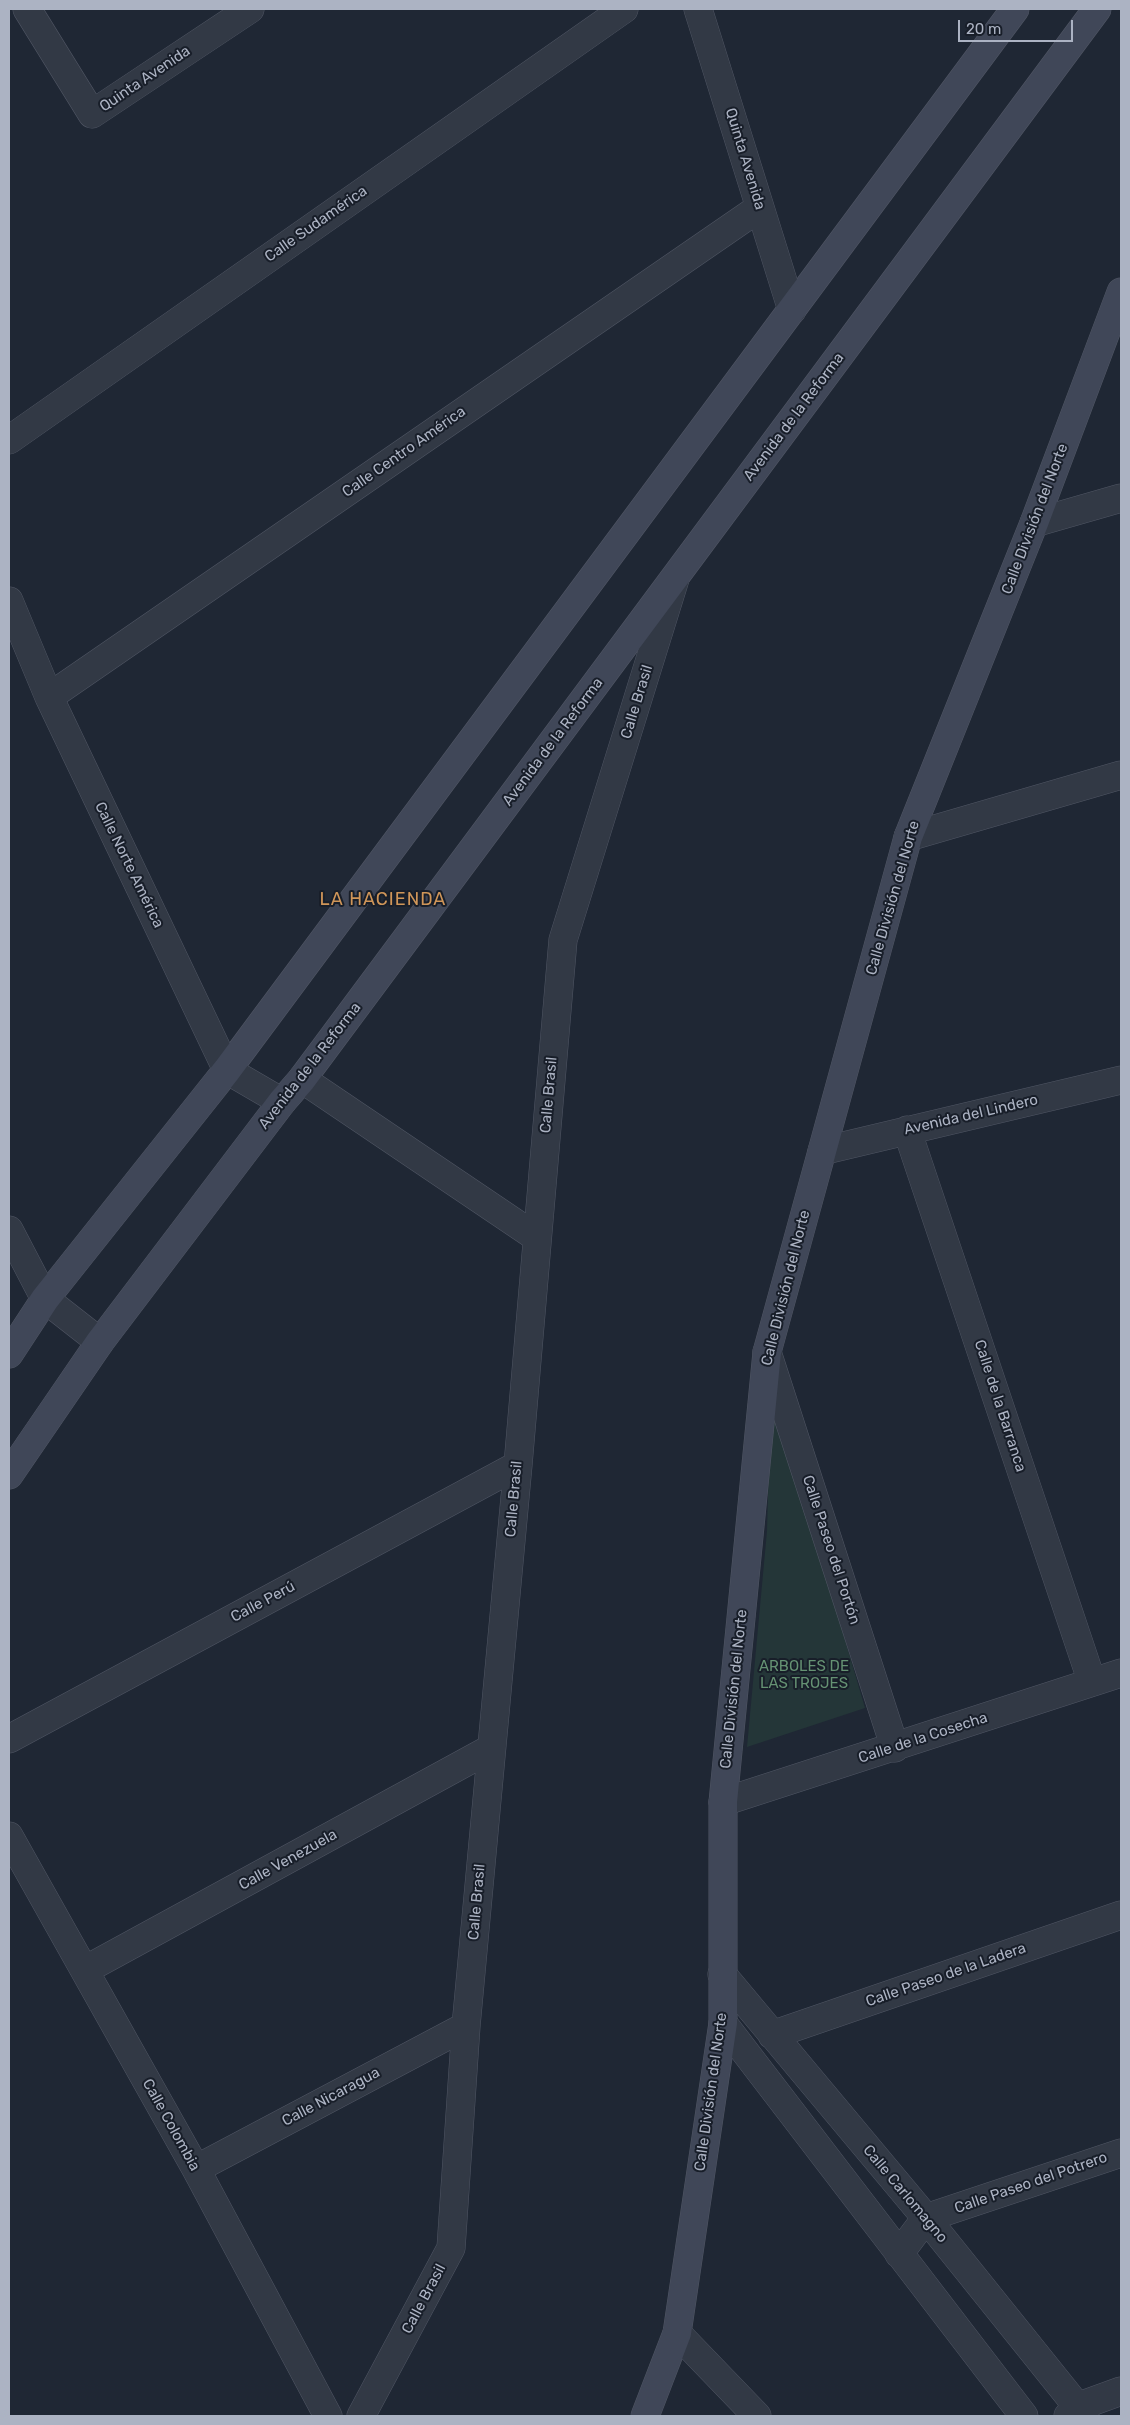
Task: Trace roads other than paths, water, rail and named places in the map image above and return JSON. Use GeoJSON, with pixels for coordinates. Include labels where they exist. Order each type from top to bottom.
{"type":"FeatureCollection","features":[{"type":"Feature","properties":{"kind":"main road"},"geometry":{"type":"LineString","coordinates":[[9,1354],[45,1299],[227,1070],[1014,9]]}},
{"type":"Feature","properties":{"kind":"main road","name":"Avenida de la Reforma"},"geometry":{"type":"LineString","coordinates":[[9,1475],[100,1342],[282,1102],[302,1079],[1097,9]]}},
{"type":"Feature","properties":{"kind":"main road","name":"Calle División del Norte"},"geometry":{"type":"LineString","coordinates":[[645,2416],[677,2333],[723,2022],[723,1802],[767,1352],[908,837],[1034,522],[1121,292]]}},
{"type":"Feature","properties":{"kind":"street","name":"Quinta Avenida"},"geometry":{"type":"LineString","coordinates":[[27,9],[92,114],[250,9]]}},
{"type":"Feature","properties":{"kind":"street","name":"Calle Sudamérica"},"geometry":{"type":"LineString","coordinates":[[9,440],[624,9]]}},
{"type":"Feature","properties":{"kind":"street","name":"Quinta Avenida"},"geometry":{"type":"LineString","coordinates":[[698,9],[792,310]]}},
{"type":"Feature","properties":{"kind":"street","name":"Calle Centro América"},"geometry":{"type":"LineString","coordinates":[[49,697],[759,208]]}},
{"type":"Feature","properties":{"kind":"street"},"geometry":{"type":"LineString","coordinates":[[1034,522],[1121,498]]}},
{"type":"Feature","properties":{"kind":"street","name":"Calle Brasil"},"geometry":{"type":"LineString","coordinates":[[361,2416],[451,2248],[466,2026],[490,1749],[518,1465],[536,1237],[563,940],[676,575]]}},
{"type":"Feature","properties":{"kind":"street","name":"Calle Norte América"},"geometry":{"type":"LineString","coordinates":[[9,601],[49,697],[227,1070]]}},
{"type":"Feature","properties":{"kind":"street"},"geometry":{"type":"LineString","coordinates":[[908,837],[1121,776]]}},
{"type":"Feature","properties":{"kind":"street"},"geometry":{"type":"LineString","coordinates":[[227,1070],[282,1102]]}},
{"type":"Feature","properties":{"kind":"street"},"geometry":{"type":"LineString","coordinates":[[302,1079],[536,1237]]}},
{"type":"Feature","properties":{"kind":"street","name":"Avenida del Lindero"},"geometry":{"type":"LineString","coordinates":[[822,1151],[1121,1080]]}},
{"type":"Feature","properties":{"kind":"street","name":"Calle de la Barranca"},"geometry":{"type":"LineString","coordinates":[[907,1130],[1092,1682]]}},
{"type":"Feature","properties":{"kind":"street"},"geometry":{"type":"LineString","coordinates":[[9,1230],[45,1299],[100,1342]]}},
{"type":"Feature","properties":{"kind":"street","name":"Calle Paseo del Portón"},"geometry":{"type":"LineString","coordinates":[[767,1352],[894,1748]]}},
{"type":"Feature","properties":{"kind":"street","name":"Calle Perú"},"geometry":{"type":"LineString","coordinates":[[9,1739],[518,1465]]}},
{"type":"Feature","properties":{"kind":"street","name":"Calle de la Cosecha"},"geometry":{"type":"LineString","coordinates":[[723,1802],[894,1748],[1121,1672]]}},
{"type":"Feature","properties":{"kind":"street","name":"Calle Venezuela"},"geometry":{"type":"LineString","coordinates":[[85,1970],[490,1749]]}},
{"type":"Feature","properties":{"kind":"street","name":"Calle Colombia"},"geometry":{"type":"LineString","coordinates":[[9,1836],[196,2169],[328,2416]]}},
{"type":"Feature","properties":{"kind":"street","name":"Calle Paseo de la Ladera"},"geometry":{"type":"LineString","coordinates":[[772,2035],[1121,1916]]}},
{"type":"Feature","properties":{"kind":"street","name":"Calle Carlomagno"},"geometry":{"type":"LineString","coordinates":[[722,1974],[926,2218],[1077,2413]]}},
{"type":"Feature","properties":{"kind":"street"},"geometry":{"type":"LineString","coordinates":[[723,2022],[1024,2416]]}},
{"type":"Feature","properties":{"kind":"street","name":"Calle Nicaragua"},"geometry":{"type":"LineString","coordinates":[[196,2169],[466,2026]]}},
{"type":"Feature","properties":{"kind":"street","name":"Calle Paseo del Potrero"},"geometry":{"type":"LineString","coordinates":[[926,2218],[1121,2153]]}},
{"type":"Feature","properties":{"kind":"street"},"geometry":{"type":"LineString","coordinates":[[899,2254],[926,2218]]}},
{"type":"Feature","properties":{"kind":"street"},"geometry":{"type":"LineString","coordinates":[[677,2333],[758,2416]]}},
{"type":"Feature","properties":{"kind":"street"},"geometry":{"type":"LineString","coordinates":[[1077,2413],[1121,2391]]}},
{"type":"Feature","properties":{"kind":"district","name":"LA HACIENDA"},"geometry":{"type":"Point","coordinates":[383,900]}},
{"type":"Feature","properties":{"kind":"park label","name":"ARBOLES DE LAS TROJES"},"geometry":{"type":"Point","coordinates":[804,1676]}}]}
